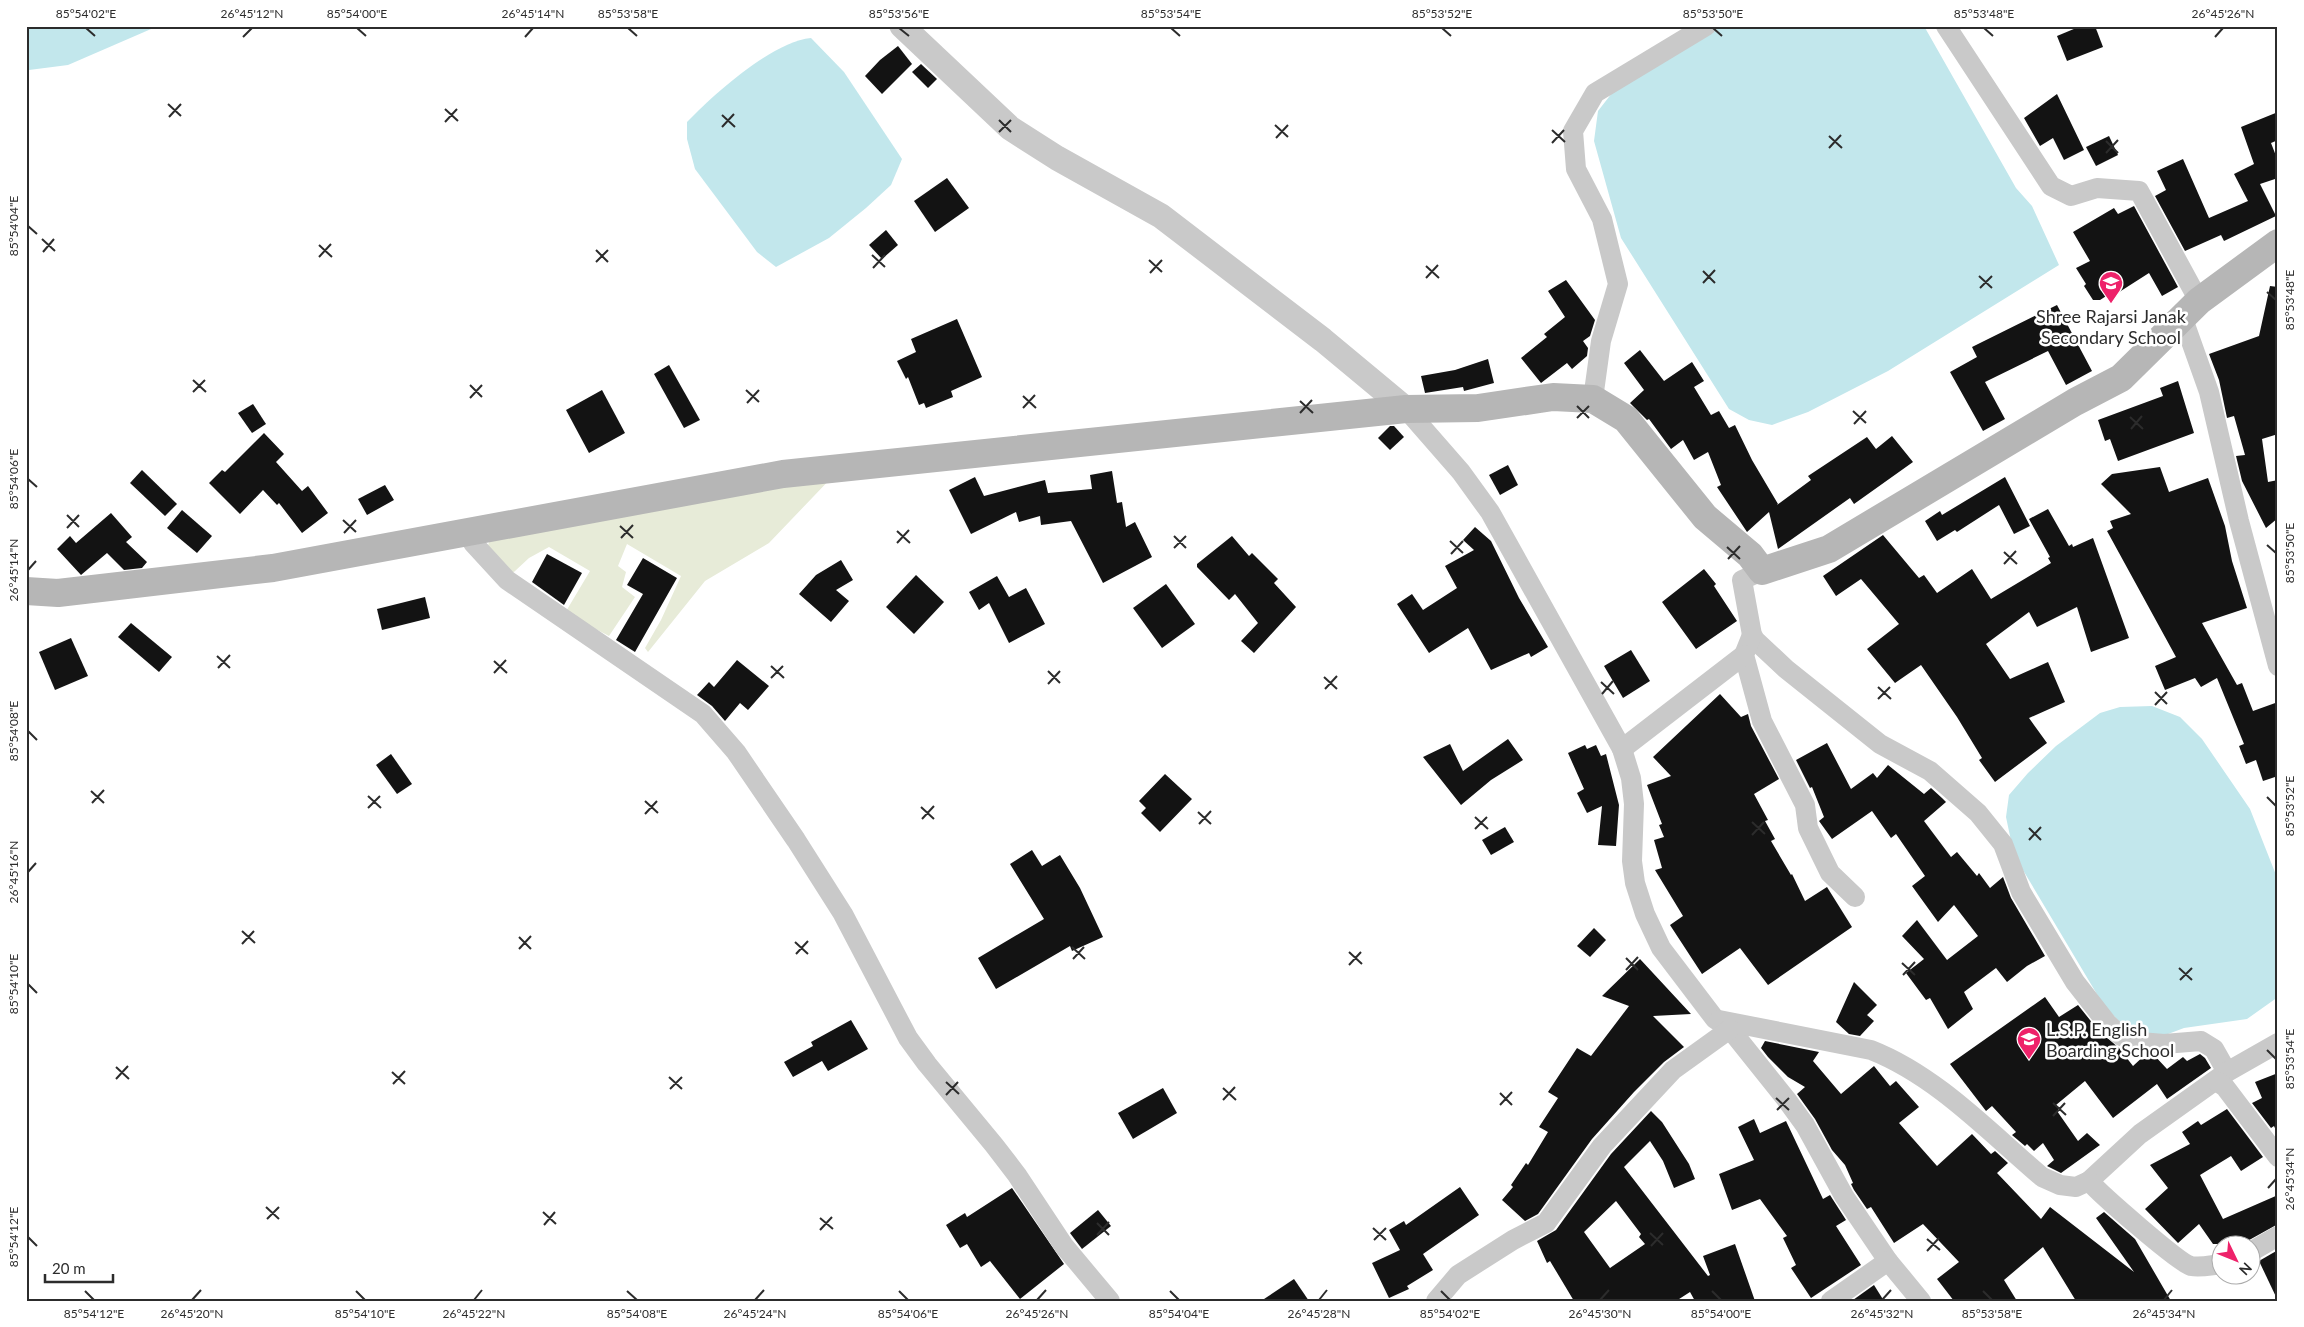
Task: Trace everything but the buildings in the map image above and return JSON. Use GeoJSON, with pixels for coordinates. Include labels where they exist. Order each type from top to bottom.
{"type":"FeatureCollection","features":[{"type":"Feature","properties":{"kind":"main road"},"geometry":{"type":"LineString","coordinates":[[26,591],[58,592],[273,568],[783,474],[1406,410],[1478,408],[1553,397],[1593,399],[1626,419],[1705,517],[1750,555],[1762,571],[1828,548],[2075,402],[2122,378],[2190,308],[2278,243]]}},
{"type":"Feature","properties":{"kind":"street"},"geometry":{"type":"LineString","coordinates":[[902,26],[1010,128],[1057,158],[1161,216],[1323,340],[1406,410],[1462,472],[1490,512],[1622,749],[1631,778],[1634,804],[1632,861],[1635,883],[1645,914],[1661,948],[1805,1125],[1844,1196],[1888,1261],[1921,1301]]}},
{"type":"Feature","properties":{"kind":"street"},"geometry":{"type":"LineString","coordinates":[[1593,399],[1601,341],[1618,284],[1602,219],[1576,169],[1573,131],[1595,94],[1706,26]]}},
{"type":"Feature","properties":{"kind":"street"},"geometry":{"type":"LineString","coordinates":[[1946,26],[2051,186],[2071,196],[2097,188],[2139,191],[2190,308],[2239,521],[2278,666]]}},
{"type":"Feature","properties":{"kind":"street"},"geometry":{"type":"LineString","coordinates":[[472,531],[473,543],[507,580],[703,714],[719,730],[762,789],[842,914],[908,1038],[994,1145],[1032,1196],[1064,1246],[1110,1301]]}},
{"type":"Feature","properties":{"kind":"street"},"geometry":{"type":"LineString","coordinates":[[1622,749],[1744,656],[1752,635],[1742,580],[1762,571]]}},
{"type":"Feature","properties":{"kind":"street"},"geometry":{"type":"LineString","coordinates":[[1752,635],[1786,669],[1880,744],[1930,772],[1978,814],[2003,844],[2021,892],[2075,982],[2107,1023],[2120,1036],[2140,1042],[2201,1041],[2214,1049],[2225,1087],[2278,1157]]}},
{"type":"Feature","properties":{"kind":"street"},"geometry":{"type":"LineString","coordinates":[[1744,656],[1762,721],[1805,805],[1808,828],[1830,873],[1855,897]]}},
{"type":"Feature","properties":{"kind":"street"},"geometry":{"type":"LineString","coordinates":[[1722,1024],[1871,1050],[1886,1055],[1910,1068],[1943,1092],[2042,1177],[2060,1185],[2076,1187],[2088,1182],[2140,1134],[2221,1077],[2278,1043]]}},
{"type":"Feature","properties":{"kind":"street"},"geometry":{"type":"LineString","coordinates":[[1436,1301],[1458,1275],[1513,1240],[1546,1223],[1602,1146],[1673,1070],[1722,1024]]}},
{"type":"Feature","properties":{"kind":"street"},"geometry":{"type":"LineString","coordinates":[[2088,1182],[2176,1258],[2189,1265],[2203,1267],[2212,1266]]}},
{"type":"Feature","properties":{"kind":"street"},"geometry":{"type":"LineString","coordinates":[[2262,1245],[2278,1236]]}},
{"type":"Feature","properties":{"kind":"street"},"geometry":{"type":"LineString","coordinates":[[1830,1301],[1888,1261]]}},
{"type":"Feature","properties":{"kind":"green space"},"geometry":{"type":"Polygon","coordinates":[[[835,474],[769,543],[705,581],[648,652],[645,648],[661,620],[681,576],[627,544],[618,566],[626,572],[622,587],[635,597],[609,636],[565,613],[590,571],[549,547],[529,558],[503,582],[487,549],[491,535],[835,474]]]}},
{"type":"Feature","properties":{"kind":"water"},"geometry":{"type":"Polygon","coordinates":[[[26,26],[158,26],[68,65],[29,70],[26,65],[26,26]]]}},
{"type":"Feature","properties":{"kind":"water"},"geometry":{"type":"Polygon","coordinates":[[[1722,26],[1924,26],[2016,188],[2032,206],[2059,265],[1888,371],[1808,412],[1772,425],[1749,420],[1729,409],[1621,238],[1594,141],[1598,111],[1612,93],[1722,26]]]}},
{"type":"Feature","properties":{"kind":"water"},"geometry":{"type":"Polygon","coordinates":[[[811,38],[844,72],[902,159],[891,185],[866,208],[829,238],[776,267],[757,252],[695,169],[687,139],[687,122],[728,84],[762,59],[779,49],[811,38]]]}},
{"type":"Feature","properties":{"kind":"water"},"geometry":{"type":"Polygon","coordinates":[[[2152,706],[2180,717],[2202,739],[2250,809],[2278,880],[2278,997],[2247,1019],[2184,1028],[2160,1037],[2129,1031],[2104,1006],[2014,855],[2006,817],[2009,795],[2028,773],[2056,746],[2100,713],[2120,707],[2152,706]]]}},
{"type":"Feature","properties":{"kind":"place","name":"Shree Rajarsi Janak Secondary School"},"geometry":{"type":"Point","coordinates":[2111,304]}},
{"type":"Feature","properties":{"kind":"place","name":"L.S.P. English Boarding School"},"geometry":{"type":"Point","coordinates":[2029,1060]}}]}
